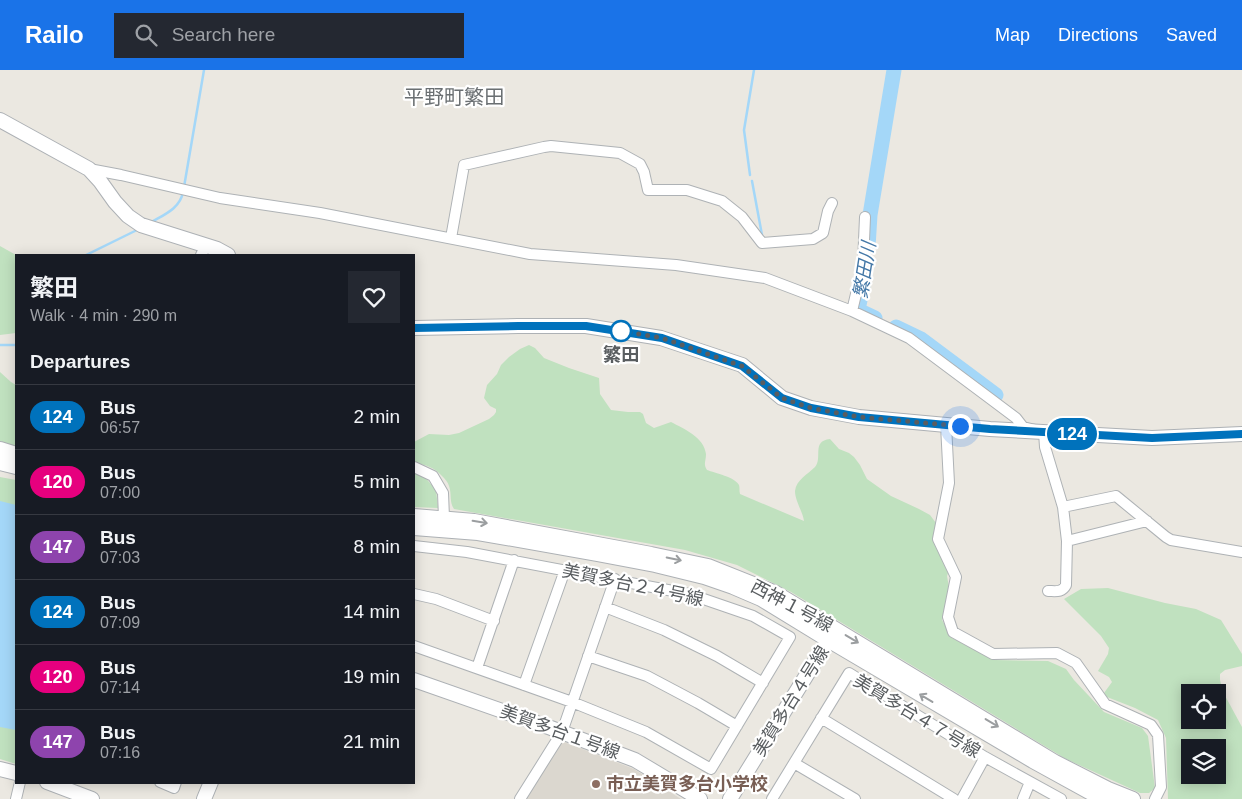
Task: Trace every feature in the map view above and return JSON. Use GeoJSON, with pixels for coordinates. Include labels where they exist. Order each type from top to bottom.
{"type":"FeatureCollection","features":[{"type":"Feature","properties":{"kind":"street"},"geometry":{"type":"LineString","coordinates":[[0,120],[89,169],[220,198],[320,213],[530,254],[676,265],[764,278],[852,312],[909,338],[1016,418],[1023,426],[1044,432]]}},
{"type":"Feature","properties":{"kind":"street"},"geometry":{"type":"LineString","coordinates":[[451,238],[464,165],[544,146],[620,153],[640,164],[648,190],[687,190],[722,201],[742,217],[762,244],[812,239],[823,233],[828,211],[832,203]]}},
{"type":"Feature","properties":{"kind":"street"},"geometry":{"type":"LineString","coordinates":[[89,169],[128,216],[145,226],[204,250],[217,249],[226,254]]}},
{"type":"Feature","properties":{"kind":"street"},"geometry":{"type":"LineString","coordinates":[[852,312],[863,264],[865,217]]}},
{"type":"Feature","properties":{"kind":"street"},"geometry":{"type":"LineString","coordinates":[[415,328],[586,326],[662,338],[742,366],[782,398],[811,408],[859,417],[946,425],[1152,438],[1242,434]]}},
{"type":"Feature","properties":{"kind":"street"},"geometry":{"type":"LineString","coordinates":[[946,425],[949,484],[938,539],[956,577],[948,617],[953,632],[993,654],[1057,652],[1076,663],[1105,704],[1151,725],[1158,735],[1161,787],[1154,799]]}},
{"type":"Feature","properties":{"kind":"street"},"geometry":{"type":"LineString","coordinates":[[1044,432],[1045,447],[1063,506],[1067,542],[1066,585],[1060,591],[1048,591]]}},
{"type":"Feature","properties":{"kind":"street"},"geometry":{"type":"LineString","coordinates":[[0,449],[15,454]]}},
{"type":"Feature","properties":{"kind":"street"},"geometry":{"type":"LineString","coordinates":[[0,463],[15,467]]}},
{"type":"Feature","properties":{"kind":"street"},"geometry":{"type":"LineString","coordinates":[[415,467],[433,476],[443,492],[444,518]]}},
{"type":"Feature","properties":{"kind":"street"},"geometry":{"type":"LineString","coordinates":[[1063,506],[1116,496],[1172,540],[1242,552]]}},
{"type":"Feature","properties":{"kind":"street","name":"西神１号線"},"geometry":{"type":"LineString","coordinates":[[415,516],[474,521],[708,566],[776,593],[832,635],[1033,761],[1106,799]]}},
{"type":"Feature","properties":{"kind":"street"},"geometry":{"type":"LineString","coordinates":[[1067,542],[1147,521]]}},
{"type":"Feature","properties":{"kind":"street","name":"西神１号線"},"geometry":{"type":"LineString","coordinates":[[415,528],[478,533],[598,554],[655,565],[704,577],[733,587],[761,598],[832,635],[1055,762],[1108,789],[1133,799]]}},
{"type":"Feature","properties":{"kind":"street","name":"美賀多台２４号線"},"geometry":{"type":"LineString","coordinates":[[415,546],[514,560],[689,594],[753,616],[790,638],[711,769],[646,732],[572,702],[415,646]]}},
{"type":"Feature","properties":{"kind":"street"},"geometry":{"type":"LineString","coordinates":[[477,668],[514,560]]}},
{"type":"Feature","properties":{"kind":"street"},"geometry":{"type":"LineString","coordinates":[[524,685],[565,570]]}},
{"type":"Feature","properties":{"kind":"street"},"geometry":{"type":"LineString","coordinates":[[520,799],[559,736],[615,579]]}},
{"type":"Feature","properties":{"kind":"street"},"geometry":{"type":"LineString","coordinates":[[415,594],[436,599],[494,621]]}},
{"type":"Feature","properties":{"kind":"street"},"geometry":{"type":"LineString","coordinates":[[605,607],[664,630],[717,656],[762,683]]}},
{"type":"Feature","properties":{"kind":"street","name":"美賀多台４号線"},"geometry":{"type":"LineString","coordinates":[[730,799],[832,635]]}},
{"type":"Feature","properties":{"kind":"street"},"geometry":{"type":"LineString","coordinates":[[588,656],[647,676],[737,726]]}},
{"type":"Feature","properties":{"kind":"street","name":"美賀多台４７号線"},"geometry":{"type":"LineString","coordinates":[[772,799],[849,673],[985,757],[1061,799]]}},
{"type":"Feature","properties":{"kind":"street","name":"美賀多台１号線"},"geometry":{"type":"LineString","coordinates":[[415,680],[559,736],[635,760],[700,799]]}},
{"type":"Feature","properties":{"kind":"street"},"geometry":{"type":"LineString","coordinates":[[821,718],[954,799]]}},
{"type":"Feature","properties":{"kind":"street"},"geometry":{"type":"LineString","coordinates":[[962,799],[985,757]]}},
{"type":"Feature","properties":{"kind":"street"},"geometry":{"type":"LineString","coordinates":[[794,763],[854,799]]}},
{"type":"Feature","properties":{"kind":"street"},"geometry":{"type":"LineString","coordinates":[[0,769],[15,773]]}},
{"type":"Feature","properties":{"kind":"street"},"geometry":{"type":"LineString","coordinates":[[1023,799],[1030,782]]}},
{"type":"Feature","properties":{"kind":"street"},"geometry":{"type":"LineString","coordinates":[[16,799],[20,784]]}},
{"type":"Feature","properties":{"kind":"street"},"geometry":{"type":"LineString","coordinates":[[52,784],[92,799]]}},
{"type":"Feature","properties":{"kind":"street"},"geometry":{"type":"LineString","coordinates":[[165,784],[174,788],[175,784]]}},
{"type":"Feature","properties":{"kind":"street"},"geometry":{"type":"LineString","coordinates":[[204,799],[210,784]]}},
{"type":"Feature","properties":{"kind":"shaded area","name":"市立美賀多台小学校"},"geometry":{"type":"Polygon","coordinates":[[[562,741],[634,769],[681,799],[526,799],[562,741]]]}},
{"type":"Feature","properties":{"kind":"green space"},"geometry":{"type":"Polygon","coordinates":[[[0,246],[15,254],[15,333],[0,335],[0,246]]]}},
{"type":"Feature","properties":{"kind":"green space"},"geometry":{"type":"Polygon","coordinates":[[[529,345],[535,348],[544,358],[599,378],[600,394],[611,410],[640,412],[643,414],[646,423],[654,428],[671,422],[687,431],[702,443],[706,454],[705,464],[707,470],[737,482],[740,494],[804,521],[796,499],[796,487],[800,480],[815,467],[821,443],[824,440],[830,439],[839,449],[854,457],[867,479],[891,496],[930,515],[936,523],[934,541],[948,573],[949,587],[942,620],[952,638],[995,660],[1048,661],[1066,669],[1104,712],[1142,728],[1148,736],[1155,788],[1149,793],[1140,793],[1066,759],[791,592],[737,565],[685,550],[454,509],[449,486],[445,479],[433,468],[415,463],[415,441],[429,434],[449,435],[459,433],[494,415],[496,409],[490,406],[484,398],[487,385],[497,374],[501,365],[520,349],[529,345]]]}},
{"type":"Feature","properties":{"kind":"green space"},"geometry":{"type":"Polygon","coordinates":[[[0,372],[15,384],[15,447],[0,441],[0,372]]]}},
{"type":"Feature","properties":{"kind":"green space"},"geometry":{"type":"Polygon","coordinates":[[[415,473],[423,475],[436,490],[438,508],[415,507],[415,473]]]}},
{"type":"Feature","properties":{"kind":"green space"},"geometry":{"type":"Polygon","coordinates":[[[0,477],[15,480],[15,764],[0,759],[0,477]]]}},
{"type":"Feature","properties":{"kind":"green space"},"geometry":{"type":"Polygon","coordinates":[[[1108,588],[1196,609],[1221,620],[1242,654],[1242,666],[1225,670],[1220,674],[1221,684],[1181,684],[1181,729],[1226,729],[1226,698],[1242,727],[1242,799],[1168,799],[1166,738],[1158,720],[1107,697],[1104,693],[1112,682],[1109,677],[1098,671],[1108,654],[1109,648],[1101,636],[1064,599],[1081,589],[1108,588]]]}},
{"type":"Feature","properties":{"kind":"water"},"geometry":{"type":"Polygon","coordinates":[[[0,501],[15,505],[15,730],[0,727],[0,501]]]}},
{"type":"Feature","properties":{"kind":"waterway"},"geometry":{"type":"LineString","coordinates":[[184,187],[204,70]]}},
{"type":"Feature","properties":{"kind":"waterway"},"geometry":{"type":"LineString","coordinates":[[750,175],[744,130],[754,70]]}},
{"type":"Feature","properties":{"kind":"waterway","name":"繁田川"},"geometry":{"type":"LineString","coordinates":[[868,247],[870,215],[894,70]]}},
{"type":"Feature","properties":{"kind":"waterway"},"geometry":{"type":"LineString","coordinates":[[752,181],[762,235]]}},
{"type":"Feature","properties":{"kind":"waterway"},"geometry":{"type":"LineString","coordinates":[[150,223],[175,207],[183,192]]}},
{"type":"Feature","properties":{"kind":"waterway"},"geometry":{"type":"LineString","coordinates":[[88,254],[139,229]]}},
{"type":"Feature","properties":{"kind":"waterway","name":"繁田川"},"geometry":{"type":"LineString","coordinates":[[865,275],[858,310],[875,318]]}},
{"type":"Feature","properties":{"kind":"waterway","name":"繁田川"},"geometry":{"type":"LineString","coordinates":[[896,327],[921,339],[996,395]]}},
{"type":"Feature","properties":{"kind":"waterway"},"geometry":{"type":"LineString","coordinates":[[0,345],[15,345]]}},
{"type":"Feature","properties":{"kind":"bus line","name":"124"},"geometry":{"type":"LineString","coordinates":[[415,328],[586,326],[662,338],[742,366],[782,398],[811,408],[859,417],[990,429],[1152,438],[1242,434]]}},
{"type":"Feature","properties":{"kind":"place","name":"繁田"},"geometry":{"type":"Point","coordinates":[621,331]}},
{"type":"Feature","properties":{"kind":"place","name":"市立美賀多台小学校"},"geometry":{"type":"Point","coordinates":[596,784]}},
{"type":"Feature","properties":{"kind":"district","name":"平野町繁田"},"geometry":{"type":"Point","coordinates":[454,97]}},
{"type":"Feature","properties":{"kind":"route"},"geometry":{"type":"LineString","coordinates":[[621,331],[662,338],[742,366],[782,398],[811,408],[859,417],[960,426]]}}]}
